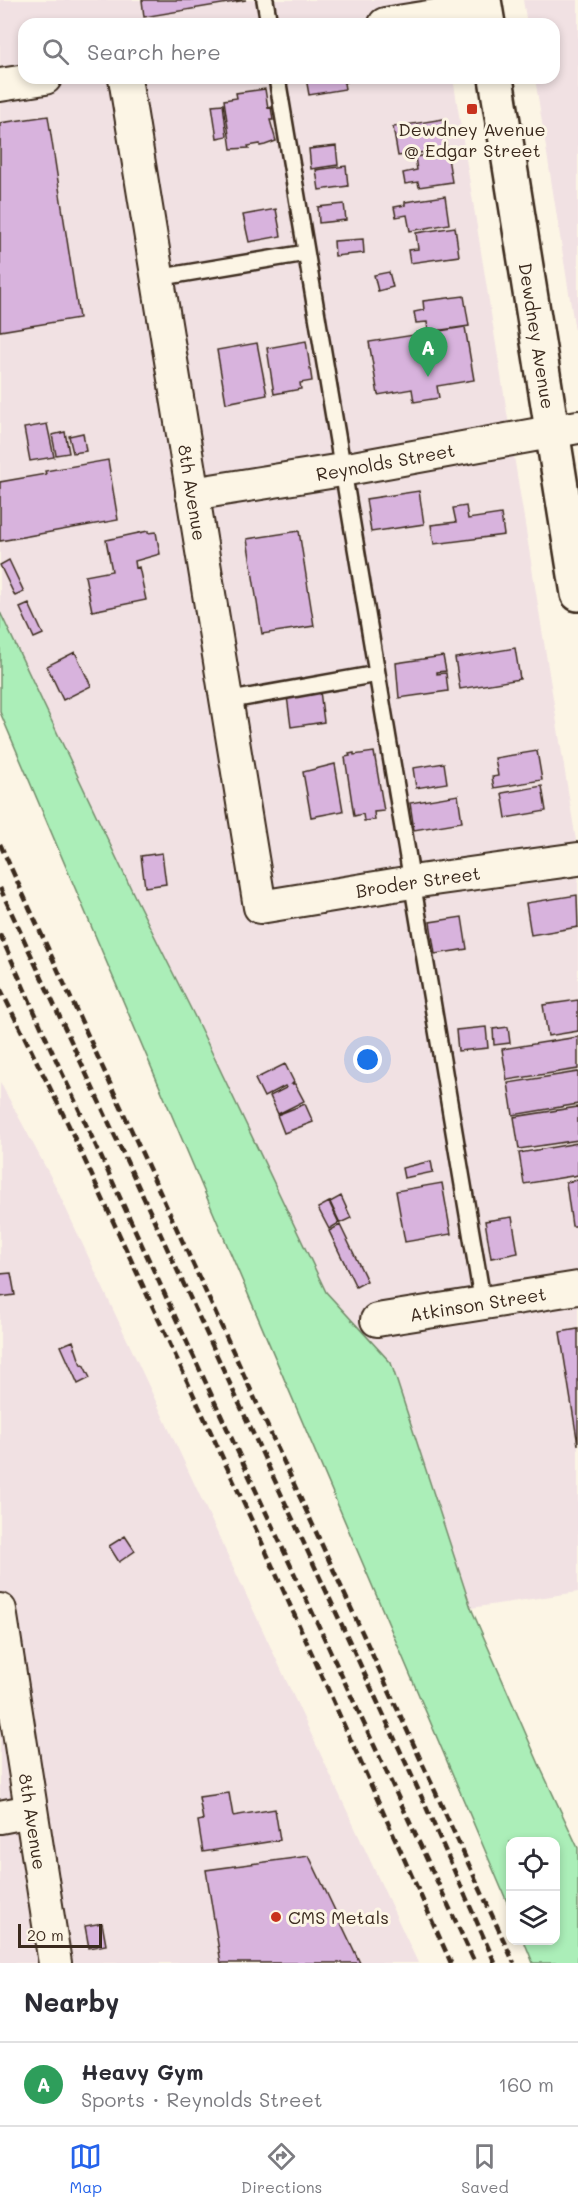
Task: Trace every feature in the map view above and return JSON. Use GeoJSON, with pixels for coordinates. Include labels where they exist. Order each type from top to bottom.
{"type":"FeatureCollection","features":[{"type":"Feature","properties":{"kind":"street"},"geometry":{"type":"LineString","coordinates":[[432,18],[486,11]]}},
{"type":"Feature","properties":{"kind":"street"},"geometry":{"type":"LineString","coordinates":[[0,85],[18,82]]}},
{"type":"Feature","properties":{"kind":"street","name":"8th Avenue"},"geometry":{"type":"LineString","coordinates":[[126,84],[260,907]]}},
{"type":"Feature","properties":{"kind":"street","name":"Dewdney Avenue"},"geometry":{"type":"LineString","coordinates":[[497,84],[565,429],[578,594]]}},
{"type":"Feature","properties":{"kind":"street","name":"Reynolds Street"},"geometry":{"type":"LineString","coordinates":[[192,494],[342,470],[565,429]]}},
{"type":"Feature","properties":{"kind":"street","name":"Broder Street"},"geometry":{"type":"LineString","coordinates":[[260,907],[412,882],[578,859]]}},
{"type":"Feature","properties":{"kind":"street","name":"Atkinson Street"},"geometry":{"type":"LineString","coordinates":[[376,1320],[578,1288]]}},
{"type":"Feature","properties":{"kind":"street","name":"8th Avenue"},"geometry":{"type":"LineString","coordinates":[[0,1610],[55,1963]]}},
{"type":"Feature","properties":{"kind":"street"},"geometry":{"type":"LineString","coordinates":[[0,1816],[32,1811]]}},
{"type":"Feature","properties":{"kind":"lane"},"geometry":{"type":"LineString","coordinates":[[265,0],[267,18]]}},
{"type":"Feature","properties":{"kind":"lane"},"geometry":{"type":"LineString","coordinates":[[278,84],[483,1304]]}},
{"type":"Feature","properties":{"kind":"lane"},"geometry":{"type":"LineString","coordinates":[[157,278],[306,253]]}},
{"type":"Feature","properties":{"kind":"lane"},"geometry":{"type":"LineString","coordinates":[[226,701],[377,674]]}},
{"type":"Feature","properties":{"kind":"shaded area"},"geometry":{"type":"Polygon","coordinates":[[[0,0],[441,0],[444,18],[18,18],[18,84],[454,84],[578,853],[578,1592],[471,1608],[391,1363],[326,1292],[0,612],[0,0]]]}},
{"type":"Feature","properties":{"kind":"shaded area"},"geometry":{"type":"Polygon","coordinates":[[[523,0],[578,0],[578,350],[536,84],[560,84],[560,18],[526,18],[523,0]]]}},
{"type":"Feature","properties":{"kind":"shaded area"},"geometry":{"type":"Polygon","coordinates":[[[0,1082],[54,1183],[418,1963],[0,1963],[0,1082]]]}},
{"type":"Feature","properties":{"kind":"green space"},"geometry":{"type":"Polygon","coordinates":[[[0,612],[326,1292],[391,1363],[471,1608],[578,1848],[578,1963],[533,1963],[526,1945],[560,1945],[560,1837],[506,1837],[506,1900],[0,712],[0,612]]]}},
{"type":"Feature","properties":{"kind":"building"},"geometry":{"type":"Polygon","coordinates":[[[142,0],[246,0],[144,17],[142,0]]]}},
{"type":"Feature","properties":{"kind":"building"},"geometry":{"type":"Polygon","coordinates":[[[307,84],[344,84],[345,89],[309,95],[307,84]]]}},
{"type":"Feature","properties":{"kind":"building"},"geometry":{"type":"Polygon","coordinates":[[[265,89],[268,108],[271,107],[273,120],[270,120],[276,141],[260,146],[260,144],[248,146],[249,148],[231,149],[224,100],[237,98],[236,93],[265,89]]]}},
{"type":"Feature","properties":{"kind":"building"},"geometry":{"type":"Polygon","coordinates":[[[223,104],[227,136],[217,138],[212,105],[223,104]]]}},
{"type":"Feature","properties":{"kind":"building"},"geometry":{"type":"Polygon","coordinates":[[[48,116],[79,318],[0,331],[0,123],[48,116]]]}},
{"type":"Feature","properties":{"kind":"building"},"geometry":{"type":"Polygon","coordinates":[[[443,119],[447,149],[398,156],[393,127],[443,119]]]}},
{"type":"Feature","properties":{"kind":"building"},"geometry":{"type":"Polygon","coordinates":[[[336,146],[338,165],[311,169],[309,149],[336,146]]]}},
{"type":"Feature","properties":{"kind":"building"},"geometry":{"type":"Polygon","coordinates":[[[447,152],[452,182],[419,187],[418,182],[405,184],[403,173],[417,170],[415,157],[447,152]]]}},
{"type":"Feature","properties":{"kind":"building"},"geometry":{"type":"Polygon","coordinates":[[[346,166],[348,186],[319,190],[316,170],[346,166]]]}},
{"type":"Feature","properties":{"kind":"building"},"geometry":{"type":"Polygon","coordinates":[[[445,196],[449,224],[410,231],[407,215],[396,217],[394,207],[405,205],[405,202],[445,196]]]}},
{"type":"Feature","properties":{"kind":"building"},"geometry":{"type":"Polygon","coordinates":[[[344,204],[346,220],[319,223],[318,207],[344,204]]]}},
{"type":"Feature","properties":{"kind":"building"},"geometry":{"type":"Polygon","coordinates":[[[276,209],[281,236],[249,242],[243,215],[276,209]]]}},
{"type":"Feature","properties":{"kind":"building"},"geometry":{"type":"Polygon","coordinates":[[[455,227],[459,256],[410,263],[408,250],[418,249],[416,233],[455,227]]]}},
{"type":"Feature","properties":{"kind":"building"},"geometry":{"type":"Polygon","coordinates":[[[363,239],[364,253],[335,256],[334,241],[363,239]]]}},
{"type":"Feature","properties":{"kind":"building"},"geometry":{"type":"Polygon","coordinates":[[[389,272],[393,287],[378,291],[374,275],[389,272]]]}},
{"type":"Feature","properties":{"kind":"building"},"geometry":{"type":"Polygon","coordinates":[[[464,296],[469,326],[428,332],[427,322],[416,323],[414,312],[424,310],[423,301],[464,296]]]}},
{"type":"Feature","properties":{"kind":"building"},"geometry":{"type":"Polygon","coordinates":[[[465,327],[474,380],[437,386],[439,398],[414,402],[412,389],[378,395],[369,342],[465,327]]]}},
{"type":"Feature","properties":{"kind":"building"},"geometry":{"type":"Polygon","coordinates":[[[306,341],[312,381],[300,383],[301,389],[274,394],[267,348],[306,341]]]}},
{"type":"Feature","properties":{"kind":"building"},"geometry":{"type":"Polygon","coordinates":[[[257,343],[267,395],[226,403],[217,350],[257,343]]]}},
{"type":"Feature","properties":{"kind":"building"},"geometry":{"type":"Polygon","coordinates":[[[47,424],[54,457],[30,461],[24,428],[47,424]]]}},
{"type":"Feature","properties":{"kind":"building"},"geometry":{"type":"Polygon","coordinates":[[[65,432],[69,453],[56,455],[52,435],[65,432]]]}},
{"type":"Feature","properties":{"kind":"building"},"geometry":{"type":"Polygon","coordinates":[[[83,433],[86,451],[73,453],[69,436],[83,433]]]}},
{"type":"Feature","properties":{"kind":"building"},"geometry":{"type":"Polygon","coordinates":[[[108,460],[118,520],[0,541],[0,482],[108,460]]]}},
{"type":"Feature","properties":{"kind":"building"},"geometry":{"type":"Polygon","coordinates":[[[419,491],[424,524],[371,532],[366,499],[419,491]]]}},
{"type":"Feature","properties":{"kind":"building"},"geometry":{"type":"Polygon","coordinates":[[[466,506],[468,519],[501,514],[504,535],[434,544],[431,525],[456,522],[453,508],[466,506]]]}},
{"type":"Feature","properties":{"kind":"building"},"geometry":{"type":"Polygon","coordinates":[[[148,531],[148,533],[156,532],[160,554],[135,561],[136,568],[139,567],[146,600],[92,611],[85,576],[112,571],[106,540],[148,531]]]}},
{"type":"Feature","properties":{"kind":"building"},"geometry":{"type":"Polygon","coordinates":[[[299,531],[314,626],[262,634],[247,539],[299,531]]]}},
{"type":"Feature","properties":{"kind":"building"},"geometry":{"type":"Polygon","coordinates":[[[9,560],[24,592],[15,596],[0,565],[9,560]]]}},
{"type":"Feature","properties":{"kind":"building"},"geometry":{"type":"Polygon","coordinates":[[[29,604],[43,634],[34,638],[20,608],[29,604]]]}},
{"type":"Feature","properties":{"kind":"building"},"geometry":{"type":"Polygon","coordinates":[[[515,648],[520,679],[460,689],[455,658],[515,648]]]}},
{"type":"Feature","properties":{"kind":"building"},"geometry":{"type":"Polygon","coordinates":[[[75,652],[91,686],[63,700],[47,666],[75,652]]]}},
{"type":"Feature","properties":{"kind":"building"},"geometry":{"type":"Polygon","coordinates":[[[443,656],[446,671],[437,672],[437,674],[446,673],[448,691],[399,698],[396,663],[443,656]]]}},
{"type":"Feature","properties":{"kind":"building"},"geometry":{"type":"Polygon","coordinates":[[[320,691],[324,722],[291,727],[287,696],[320,691]]]}},
{"type":"Feature","properties":{"kind":"building"},"geometry":{"type":"Polygon","coordinates":[[[537,751],[542,780],[494,788],[492,777],[498,776],[495,758],[537,751]]]}},
{"type":"Feature","properties":{"kind":"building"},"geometry":{"type":"Polygon","coordinates":[[[374,752],[384,811],[374,812],[375,820],[364,821],[363,814],[354,816],[345,757],[354,753],[354,755],[374,752]]]}},
{"type":"Feature","properties":{"kind":"building"},"geometry":{"type":"Polygon","coordinates":[[[444,763],[447,783],[416,788],[413,768],[444,763]]]}},
{"type":"Feature","properties":{"kind":"building"},"geometry":{"type":"Polygon","coordinates":[[[335,764],[343,811],[311,817],[303,772],[335,764]]]}},
{"type":"Feature","properties":{"kind":"building"},"geometry":{"type":"Polygon","coordinates":[[[542,786],[546,811],[506,818],[502,793],[542,786]]]}},
{"type":"Feature","properties":{"kind":"building"},"geometry":{"type":"Polygon","coordinates":[[[458,795],[462,822],[414,830],[410,803],[458,795]]]}},
{"type":"Feature","properties":{"kind":"building"},"geometry":{"type":"Polygon","coordinates":[[[162,853],[166,884],[145,887],[141,856],[162,853]]]}},
{"type":"Feature","properties":{"kind":"building"},"geometry":{"type":"Polygon","coordinates":[[[577,895],[578,927],[531,935],[526,903],[577,895]]]}},
{"type":"Feature","properties":{"kind":"building"},"geometry":{"type":"Polygon","coordinates":[[[462,917],[467,949],[435,954],[430,922],[462,917]]]}},
{"type":"Feature","properties":{"kind":"building"},"geometry":{"type":"Polygon","coordinates":[[[578,1000],[578,1031],[548,1036],[543,1005],[578,1000]]]}},
{"type":"Feature","properties":{"kind":"building"},"geometry":{"type":"Polygon","coordinates":[[[486,1027],[488,1048],[458,1051],[456,1030],[486,1027]]]}},
{"type":"Feature","properties":{"kind":"building"},"geometry":{"type":"Polygon","coordinates":[[[508,1027],[510,1043],[494,1045],[493,1029],[508,1027]]]}},
{"type":"Feature","properties":{"kind":"building"},"geometry":{"type":"Polygon","coordinates":[[[578,1037],[578,1069],[507,1080],[502,1049],[578,1037]]]}},
{"type":"Feature","properties":{"kind":"building"},"geometry":{"type":"Polygon","coordinates":[[[285,1064],[294,1082],[292,1084],[295,1084],[304,1101],[278,1114],[270,1096],[286,1088],[285,1086],[264,1097],[255,1079],[285,1064]]]}},
{"type":"Feature","properties":{"kind":"building"},"geometry":{"type":"Polygon","coordinates":[[[578,1072],[578,1104],[513,1115],[508,1083],[578,1072]]]}},
{"type":"Feature","properties":{"kind":"building"},"geometry":{"type":"Polygon","coordinates":[[[305,1104],[313,1122],[284,1133],[277,1115],[305,1104]]]}},
{"type":"Feature","properties":{"kind":"building"},"geometry":{"type":"Polygon","coordinates":[[[578,1107],[578,1140],[519,1149],[514,1117],[578,1107]]]}},
{"type":"Feature","properties":{"kind":"building"},"geometry":{"type":"Polygon","coordinates":[[[578,1143],[578,1175],[524,1184],[519,1153],[578,1143]]]}},
{"type":"Feature","properties":{"kind":"building"},"geometry":{"type":"Polygon","coordinates":[[[431,1161],[433,1172],[404,1178],[402,1168],[431,1161]]]}},
{"type":"Feature","properties":{"kind":"building"},"geometry":{"type":"Polygon","coordinates":[[[578,1180],[578,1226],[572,1226],[566,1182],[578,1180]]]}},
{"type":"Feature","properties":{"kind":"building"},"geometry":{"type":"Polygon","coordinates":[[[442,1183],[451,1234],[405,1242],[396,1191],[442,1183]]]}},
{"type":"Feature","properties":{"kind":"building"},"geometry":{"type":"Polygon","coordinates":[[[341,1196],[351,1218],[340,1223],[330,1202],[341,1196]]]}},
{"type":"Feature","properties":{"kind":"building"},"geometry":{"type":"Polygon","coordinates":[[[329,1202],[339,1223],[329,1229],[318,1208],[329,1202]]]}},
{"type":"Feature","properties":{"kind":"building"},"geometry":{"type":"Polygon","coordinates":[[[512,1217],[518,1253],[491,1258],[485,1221],[512,1217]]]}},
{"type":"Feature","properties":{"kind":"building"},"geometry":{"type":"Polygon","coordinates":[[[340,1225],[367,1281],[356,1287],[329,1231],[340,1225]]]}},
{"type":"Feature","properties":{"kind":"building"},"geometry":{"type":"Polygon","coordinates":[[[11,1273],[15,1295],[0,1297],[0,1274],[11,1273]]]}},
{"type":"Feature","properties":{"kind":"building"},"geometry":{"type":"Polygon","coordinates":[[[578,1329],[578,1445],[560,1332],[578,1329]]]}},
{"type":"Feature","properties":{"kind":"building"},"geometry":{"type":"Polygon","coordinates":[[[73,1341],[81,1365],[83,1364],[90,1378],[78,1384],[61,1346],[73,1341]]]}},
{"type":"Feature","properties":{"kind":"building"},"geometry":{"type":"Polygon","coordinates":[[[125,1536],[135,1551],[119,1562],[109,1546],[125,1536]]]}},
{"type":"Feature","properties":{"kind":"building"},"geometry":{"type":"Polygon","coordinates":[[[229,1793],[233,1816],[275,1809],[280,1840],[203,1852],[198,1821],[203,1820],[199,1797],[229,1793]]]}},
{"type":"Feature","properties":{"kind":"building","name":"CMS Metals"},"geometry":{"type":"Polygon","coordinates":[[[309,1856],[360,1963],[221,1963],[206,1870],[309,1856]]]}},
{"type":"Feature","properties":{"kind":"building"},"geometry":{"type":"Polygon","coordinates":[[[102,1923],[106,1945],[89,1948],[85,1926],[102,1923]]]}},
{"type":"Feature","properties":{"kind":"railway"},"geometry":{"type":"LineString","coordinates":[[0,844],[514,1963]]}},
{"type":"Feature","properties":{"kind":"railway"},"geometry":{"type":"LineString","coordinates":[[0,888],[423,1800],[495,1963]]}},
{"type":"Feature","properties":{"kind":"railway"},"geometry":{"type":"LineString","coordinates":[[0,934],[51,1049],[475,1963]]}},
{"type":"Feature","properties":{"kind":"railway"},"geometry":{"type":"LineString","coordinates":[[0,988],[68,1124],[258,1534],[451,1963]]}},
{"type":"Feature","properties":{"kind":"place","name":"Dewdney Avenue @ Edgar Street"},"geometry":{"type":"Point","coordinates":[472,109]}},
{"type":"Feature","properties":{"kind":"place","name":"Heavy Gym"},"geometry":{"type":"Point","coordinates":[428,377]}},
{"type":"Feature","properties":{"kind":"place","name":"CMS Metals"},"geometry":{"type":"Point","coordinates":[276,1917]}}]}
